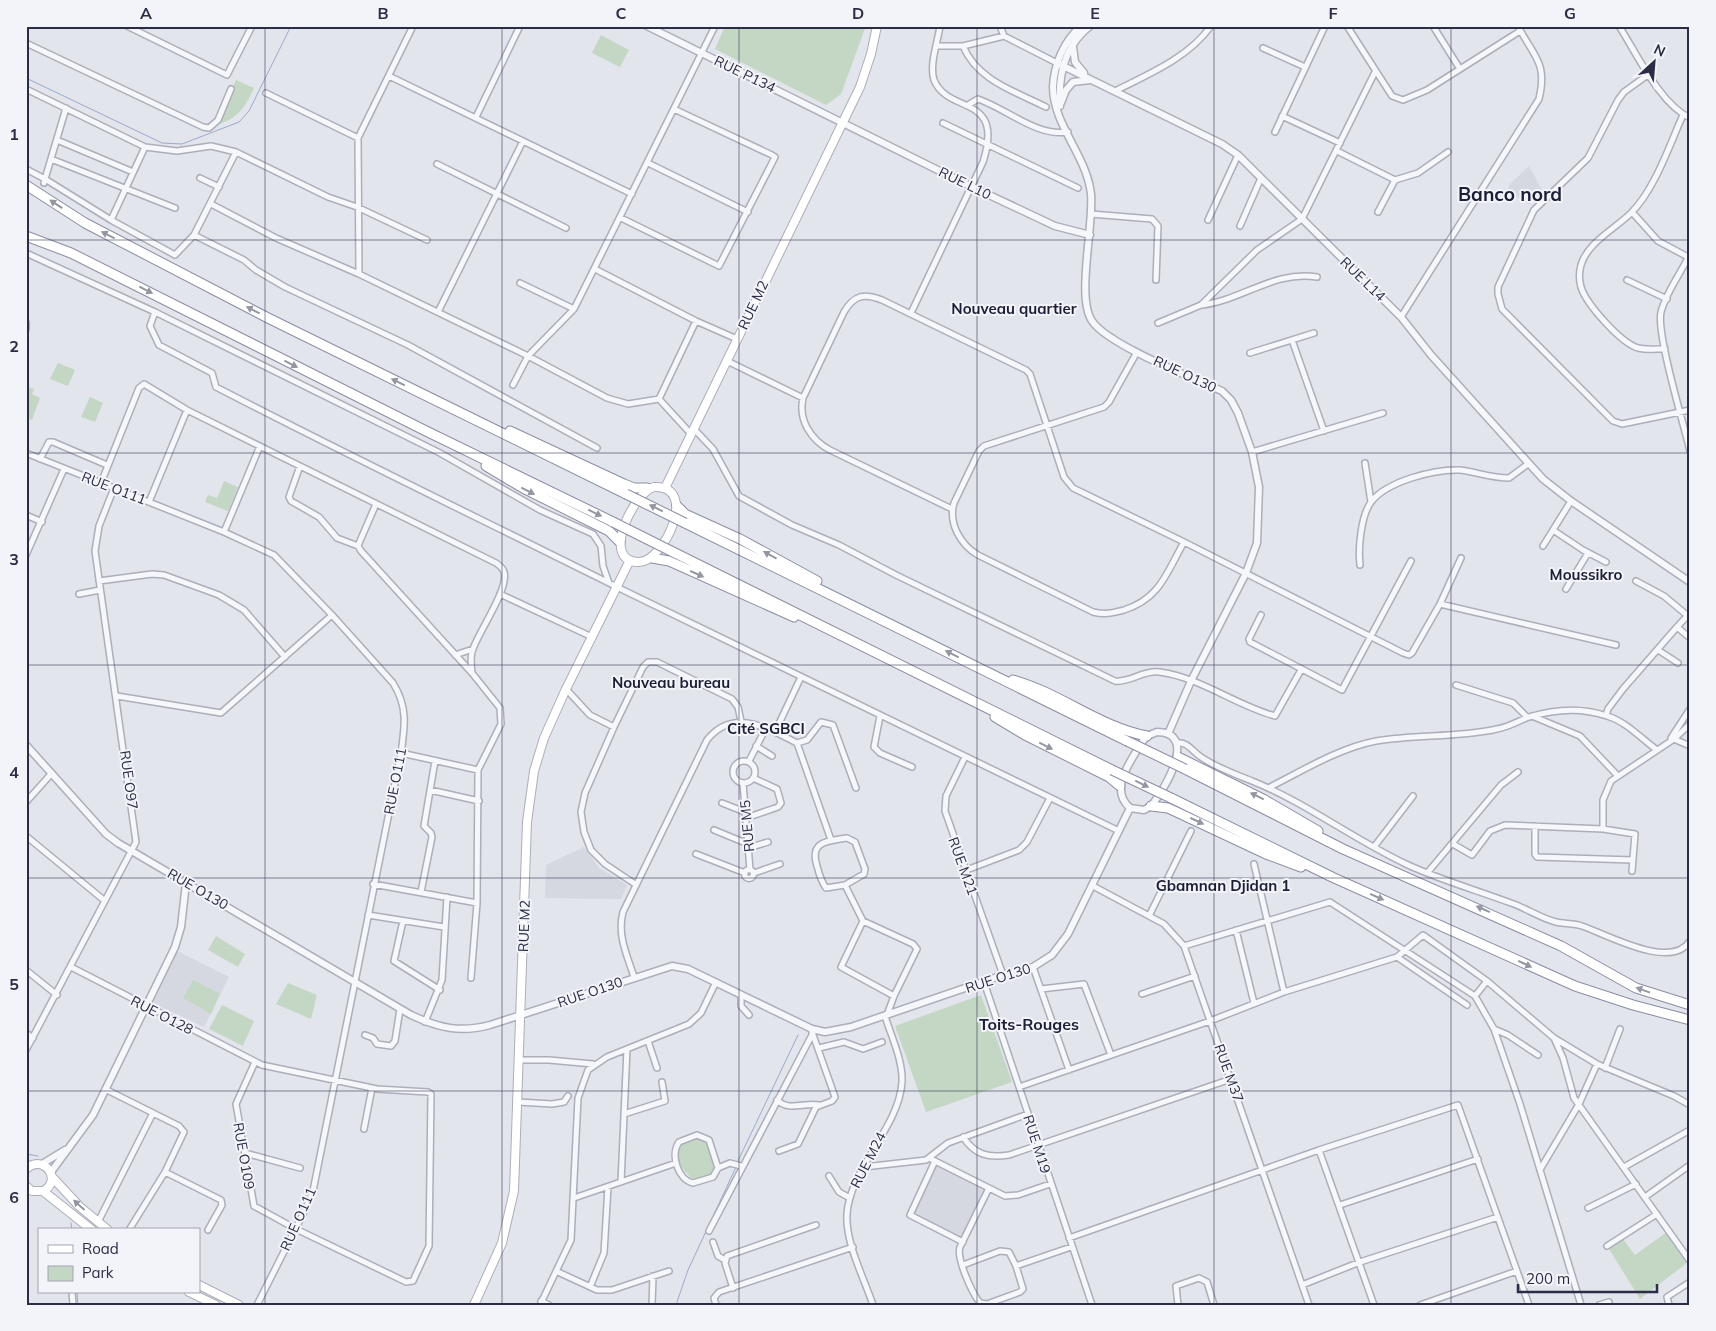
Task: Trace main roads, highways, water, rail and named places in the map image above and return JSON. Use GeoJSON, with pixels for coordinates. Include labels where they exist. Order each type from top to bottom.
{"type":"FeatureCollection","features":[{"type":"Feature","properties":{"kind":"highway"},"geometry":{"type":"LineString","coordinates":[[26,185],[85,223],[268,318],[873,614],[1343,849],[1509,921],[1561,946],[1636,988],[1690,1004]]}},
{"type":"Feature","properties":{"kind":"highway"},"geometry":{"type":"LineString","coordinates":[[26,236],[71,252],[426,431],[1332,877],[1576,986],[1624,1003],[1690,1020]]}},
{"type":"Feature","properties":{"kind":"highway"},"geometry":{"type":"LineString","coordinates":[[442,403],[540,443],[624,484],[634,488],[647,488]]}},
{"type":"Feature","properties":{"kind":"highway"},"geometry":{"type":"LineString","coordinates":[[426,431],[522,488],[609,531],[620,542]]}},
{"type":"Feature","properties":{"kind":"highway"},"geometry":{"type":"LineString","coordinates":[[677,506],[685,514],[766,552],[873,614]]}},
{"type":"Feature","properties":{"kind":"highway"},"geometry":{"type":"LineString","coordinates":[[652,558],[669,561],[755,601],[857,644]]}},
{"type":"Feature","properties":{"kind":"highway"},"geometry":{"type":"LineString","coordinates":[[996,676],[1031,685],[1129,732],[1147,736]]}},
{"type":"Feature","properties":{"kind":"highway"},"geometry":{"type":"LineString","coordinates":[[959,695],[1025,735],[1109,777],[1120,786]]}},
{"type":"Feature","properties":{"kind":"highway"},"geometry":{"type":"LineString","coordinates":[[1178,757],[1264,799],[1314,828],[1343,849]]}},
{"type":"Feature","properties":{"kind":"highway"},"geometry":{"type":"LineString","coordinates":[[1151,806],[1168,808],[1266,854],[1332,877]]}},
{"type":"Feature","properties":{"kind":"main road","name":"RUE M2"},"geometry":{"type":"LineString","coordinates":[[665,488],[860,86],[872,54],[877,26]]}},
{"type":"Feature","properties":{"kind":"main road"},"geometry":{"type":"LineString","coordinates":[[647,488],[665,488],[673,494],[677,506],[676,514],[660,548],[652,558],[643,562],[630,560],[621,551],[620,536],[639,497],[647,488]]}},
{"type":"Feature","properties":{"kind":"main road","name":"RUE M2"},"geometry":{"type":"LineString","coordinates":[[474,1305],[497,1256],[510,1215],[514,1191],[529,800],[539,752],[566,689],[630,560]]}},
{"type":"Feature","properties":{"kind":"main road"},"geometry":{"type":"LineString","coordinates":[[28,1165],[42,1164],[66,1194],[106,1228]]}},
{"type":"Feature","properties":{"kind":"main road"},"geometry":{"type":"LineString","coordinates":[[43,1192],[49,1188],[52,1175]]}},
{"type":"Feature","properties":{"kind":"main road"},"geometry":{"type":"LineString","coordinates":[[28,1191],[43,1192],[89,1228]]}},
{"type":"Feature","properties":{"kind":"main road"},"geometry":{"type":"LineString","coordinates":[[200,1286],[239,1305]]}},
{"type":"Feature","properties":{"kind":"main road"},"geometry":{"type":"LineString","coordinates":[[194,1294],[216,1305]]}},
{"type":"Feature","properties":{"kind":"waterway"},"geometry":{"type":"LineString","coordinates":[[26,78],[162,143],[182,144],[239,122],[249,111],[291,26]]}},
{"type":"Feature","properties":{"kind":"waterway"},"geometry":{"type":"LineString","coordinates":[[737,1163],[798,1035]]}},
{"type":"Feature","properties":{"kind":"waterway"},"geometry":{"type":"LineString","coordinates":[[26,1154],[38,1156]]}},
{"type":"Feature","properties":{"kind":"waterway"},"geometry":{"type":"LineString","coordinates":[[676,1305],[688,1270],[736,1167]]}},
{"type":"Feature","properties":{"kind":"waterway"},"geometry":{"type":"LineString","coordinates":[[71,1223],[72,1228]]}},
{"type":"Feature","properties":{"kind":"waterway"},"geometry":{"type":"LineString","coordinates":[[77,1294],[78,1305]]}},
{"type":"Feature","properties":{"kind":"district","name":"Banco nord"},"geometry":{"type":"Point","coordinates":[1510,194]}},
{"type":"Feature","properties":{"kind":"district","name":"Nouveau quartier"},"geometry":{"type":"Point","coordinates":[1014,308]}},
{"type":"Feature","properties":{"kind":"district","name":"Moussikro"},"geometry":{"type":"Point","coordinates":[1586,574]}},
{"type":"Feature","properties":{"kind":"district","name":"Nouveau bureau"},"geometry":{"type":"Point","coordinates":[671,682]}},
{"type":"Feature","properties":{"kind":"district","name":"Cité SGBCI"},"geometry":{"type":"Point","coordinates":[766,728]}},
{"type":"Feature","properties":{"kind":"district","name":"Gbamnan Djidan 1"},"geometry":{"type":"Point","coordinates":[1223,885]}},
{"type":"Feature","properties":{"kind":"district","name":"Toits-Rouges"},"geometry":{"type":"Point","coordinates":[1029,1024]}}]}
